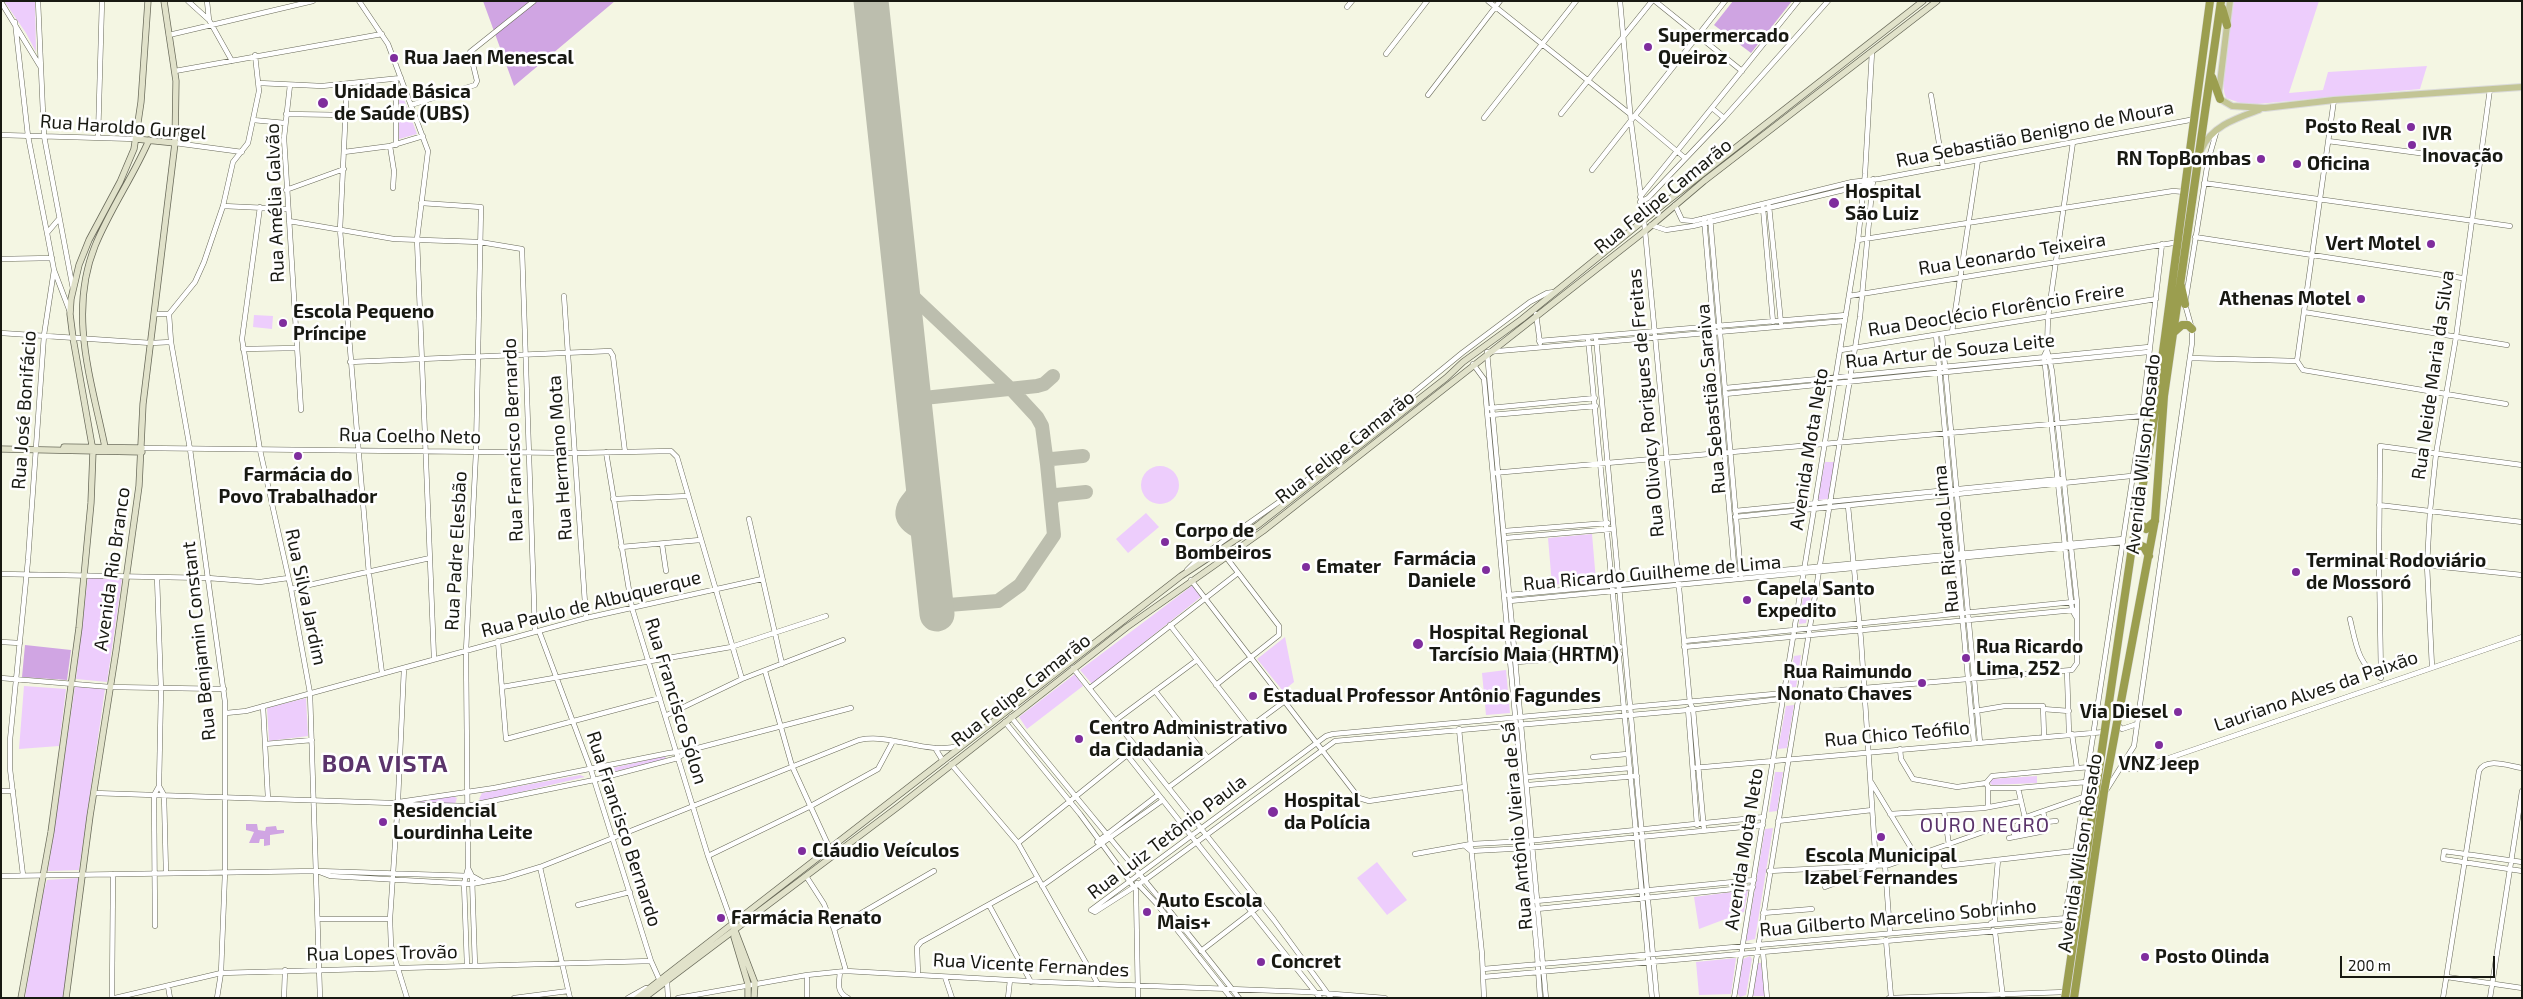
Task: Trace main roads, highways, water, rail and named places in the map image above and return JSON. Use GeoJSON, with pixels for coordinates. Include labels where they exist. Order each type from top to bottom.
{"type":"FeatureCollection","features":[{"type":"Feature","properties":{"kind":"highway","name":"Avenida Wilson Rosado"},"geometry":{"type":"LineString","coordinates":[[2065,995],[2131,554],[2153,426],[2196,118],[2210,1]]}},
{"type":"Feature","properties":{"kind":"highway","name":"Avenida Wilson Rosado"},"geometry":{"type":"LineString","coordinates":[[2074,998],[2104,792],[2155,520],[2164,396],[2221,3]]}},
{"type":"Feature","properties":{"kind":"highway"},"geometry":{"type":"LineString","coordinates":[[2221,3],[2227,25]]}},
{"type":"Feature","properties":{"kind":"highway"},"geometry":{"type":"LineString","coordinates":[[2211,74],[2220,98]]}},
{"type":"Feature","properties":{"kind":"highway"},"geometry":{"type":"LineString","coordinates":[[2180,282],[2185,304]]}},
{"type":"Feature","properties":{"kind":"highway"},"geometry":{"type":"LineString","coordinates":[[2173,333],[2182,325],[2188,325],[2192,329]]}},
{"type":"Feature","properties":{"kind":"highway"},"geometry":{"type":"LineString","coordinates":[[2137,520],[2146,529],[2155,520]]}},
{"type":"Feature","properties":{"kind":"highway"},"geometry":{"type":"LineString","coordinates":[[2131,554],[2139,545],[2144,547],[2149,556]]}},
{"type":"Feature","properties":{"kind":"main road","name":"Avenida Rio Branco"},"geometry":{"type":"LineString","coordinates":[[21,998],[43,875],[71,684],[92,503],[93,449],[70,314],[73,289],[79,265],[89,240],[130,162],[136,139],[141,102],[148,1]]}},
{"type":"Feature","properties":{"kind":"main road","name":"Avenida Rio Branco"},"geometry":{"type":"LineString","coordinates":[[66,998],[144,450],[143,404],[175,143],[177,100],[175,71],[164,1]]}},
{"type":"Feature","properties":{"kind":"main road","name":"Rua Felipe Camarão"},"geometry":{"type":"LineString","coordinates":[[733,928],[802,870],[1114,628],[1183,575],[1241,536],[1555,292],[1923,1]]}},
{"type":"Feature","properties":{"kind":"main road","name":"Rua Felipe Camarão"},"geometry":{"type":"LineString","coordinates":[[637,998],[806,876],[1113,638],[1191,580],[1263,531],[1536,314],[1645,231],[1675,205],[1937,1]]}},
{"type":"Feature","properties":{"kind":"main road"},"geometry":{"type":"LineString","coordinates":[[2230,1],[2219,88],[2220,98],[2232,106],[2265,108],[2334,100],[2522,87]]}},
{"type":"Feature","properties":{"kind":"main road"},"geometry":{"type":"LineString","coordinates":[[1834,81],[1830,82],[1828,80],[1835,70]]}},
{"type":"Feature","properties":{"kind":"main road"},"geometry":{"type":"LineString","coordinates":[[1802,106],[1808,98],[1807,95],[1804,96]]}},
{"type":"Feature","properties":{"kind":"main road"},"geometry":{"type":"LineString","coordinates":[[2200,153],[2204,144],[2217,129],[2265,108]]}},
{"type":"Feature","properties":{"kind":"main road","name":"Rua Haroldo Gurgel"},"geometry":{"type":"LineString","coordinates":[[136,139],[175,143]]}},
{"type":"Feature","properties":{"kind":"main road"},"geometry":{"type":"LineString","coordinates":[[105,447],[82,338],[81,300],[87,269],[98,239],[149,140]]}},
{"type":"Feature","properties":{"kind":"main road"},"geometry":{"type":"LineString","coordinates":[[1473,364],[1470,360],[1471,356],[1498,336]]}},
{"type":"Feature","properties":{"kind":"main road","name":"Rua Coelho Neto"},"geometry":{"type":"LineString","coordinates":[[1,445],[36,448]]}},
{"type":"Feature","properties":{"kind":"main road","name":"Rua Coelho Neto"},"geometry":{"type":"LineString","coordinates":[[93,449],[105,447],[144,450]]}},
{"type":"Feature","properties":{"kind":"main road","name":"Rua Coelho Neto"},"geometry":{"type":"LineString","coordinates":[[1,449],[144,450]]}},
{"type":"Feature","properties":{"kind":"main road"},"geometry":{"type":"LineString","coordinates":[[1226,557],[1222,551],[1241,536]]}},
{"type":"Feature","properties":{"kind":"main road"},"geometry":{"type":"LineString","coordinates":[[1191,580],[1206,567],[1203,564],[1195,567]]}},
{"type":"Feature","properties":{"kind":"main road"},"geometry":{"type":"LineString","coordinates":[[1113,638],[1124,626],[1121,624],[1114,628]]}},
{"type":"Feature","properties":{"kind":"main road"},"geometry":{"type":"LineString","coordinates":[[884,817],[877,821],[874,819],[895,799]]}},
{"type":"Feature","properties":{"kind":"main road"},"geometry":{"type":"LineString","coordinates":[[852,841],[866,827],[863,825],[855,829]]}},
{"type":"Feature","properties":{"kind":"main road"},"geometry":{"type":"LineString","coordinates":[[796,883],[788,888],[786,887],[802,870]]}},
{"type":"Feature","properties":{"kind":"main road"},"geometry":{"type":"LineString","coordinates":[[733,928],[754,998]]}},
{"type":"Feature","properties":{"kind":"main road","name":"Rua Felipe Camarão"},"geometry":{"type":"LineString","coordinates":[[644,998],[663,981]]}},
{"type":"Feature","properties":{"kind":"main road"},"geometry":{"type":"LineString","coordinates":[[748,998],[751,984]]}},
{"type":"Feature","properties":{"kind":"place","name":"Supermercado Queiroz"},"geometry":{"type":"Point","coordinates":[1648,47]}},
{"type":"Feature","properties":{"kind":"place","name":"Rua Jaen Menescal"},"geometry":{"type":"Point","coordinates":[394,58]}},
{"type":"Feature","properties":{"kind":"place","name":"Unidade Básica de Saúde (UBS)"},"geometry":{"type":"Point","coordinates":[323,103]}},
{"type":"Feature","properties":{"kind":"place","name":"Posto Real"},"geometry":{"type":"Point","coordinates":[2411,127]}},
{"type":"Feature","properties":{"kind":"place","name":"IVR Inovação"},"geometry":{"type":"Point","coordinates":[2412,145]}},
{"type":"Feature","properties":{"kind":"place","name":"RN TopBombas"},"geometry":{"type":"Point","coordinates":[2261,159]}},
{"type":"Feature","properties":{"kind":"place","name":"Oficina"},"geometry":{"type":"Point","coordinates":[2297,164]}},
{"type":"Feature","properties":{"kind":"place","name":"Hospital São Luiz"},"geometry":{"type":"Point","coordinates":[1834,203]}},
{"type":"Feature","properties":{"kind":"place","name":"Vert Motel"},"geometry":{"type":"Point","coordinates":[2431,244]}},
{"type":"Feature","properties":{"kind":"place","name":"Athenas Motel"},"geometry":{"type":"Point","coordinates":[2361,299]}},
{"type":"Feature","properties":{"kind":"place","name":"Escola Pequeno Príncipe"},"geometry":{"type":"Point","coordinates":[283,323]}},
{"type":"Feature","properties":{"kind":"place","name":"Farmácia do Povo Trabalhador"},"geometry":{"type":"Point","coordinates":[298,456]}},
{"type":"Feature","properties":{"kind":"place","name":"Corpo de Bombeiros"},"geometry":{"type":"Point","coordinates":[1165,542]}},
{"type":"Feature","properties":{"kind":"place","name":"Emater"},"geometry":{"type":"Point","coordinates":[1306,567]}},
{"type":"Feature","properties":{"kind":"place","name":"Farmácia Daniele"},"geometry":{"type":"Point","coordinates":[1486,570]}},
{"type":"Feature","properties":{"kind":"place","name":"Terminal Rodoviário de Mossoró"},"geometry":{"type":"Point","coordinates":[2296,572]}},
{"type":"Feature","properties":{"kind":"place","name":"Capela Santo Expedito"},"geometry":{"type":"Point","coordinates":[1747,600]}},
{"type":"Feature","properties":{"kind":"place","name":"Hospital Regional Tarcísio Maia (HRTM)"},"geometry":{"type":"Point","coordinates":[1418,644]}},
{"type":"Feature","properties":{"kind":"place","name":"Rua Ricardo Lima, 252"},"geometry":{"type":"Point","coordinates":[1966,658]}},
{"type":"Feature","properties":{"kind":"place","name":"Rua Raimundo Nonato Chaves"},"geometry":{"type":"Point","coordinates":[1922,683]}},
{"type":"Feature","properties":{"kind":"place","name":"Estadual Professor Antônio Fagundes"},"geometry":{"type":"Point","coordinates":[1253,696]}},
{"type":"Feature","properties":{"kind":"place","name":"Via Diesel"},"geometry":{"type":"Point","coordinates":[2178,712]}},
{"type":"Feature","properties":{"kind":"place","name":"Centro Administrativo da Cidadania"},"geometry":{"type":"Point","coordinates":[1079,739]}},
{"type":"Feature","properties":{"kind":"place","name":"VNZ Jeep"},"geometry":{"type":"Point","coordinates":[2159,745]}},
{"type":"Feature","properties":{"kind":"place","name":"Hospital da Polícia"},"geometry":{"type":"Point","coordinates":[1273,812]}},
{"type":"Feature","properties":{"kind":"place","name":"Residencial Lourdinha Leite"},"geometry":{"type":"Point","coordinates":[383,822]}},
{"type":"Feature","properties":{"kind":"place","name":"Escola Municipal Izabel Fernandes"},"geometry":{"type":"Point","coordinates":[1881,837]}},
{"type":"Feature","properties":{"kind":"place","name":"Cláudio Veículos"},"geometry":{"type":"Point","coordinates":[802,851]}},
{"type":"Feature","properties":{"kind":"place","name":"Auto Escola Mais+"},"geometry":{"type":"Point","coordinates":[1147,912]}},
{"type":"Feature","properties":{"kind":"place","name":"Farmácia Renato"},"geometry":{"type":"Point","coordinates":[721,918]}},
{"type":"Feature","properties":{"kind":"place","name":"Posto Olinda"},"geometry":{"type":"Point","coordinates":[2145,957]}},
{"type":"Feature","properties":{"kind":"place","name":"Concret"},"geometry":{"type":"Point","coordinates":[1261,962]}},
{"type":"Feature","properties":{"kind":"district","name":"BOA VISTA"},"geometry":{"type":"Point","coordinates":[385,764]}},
{"type":"Feature","properties":{"kind":"district","name":"OURO NEGRO"},"geometry":{"type":"Point","coordinates":[1985,825]}}]}
